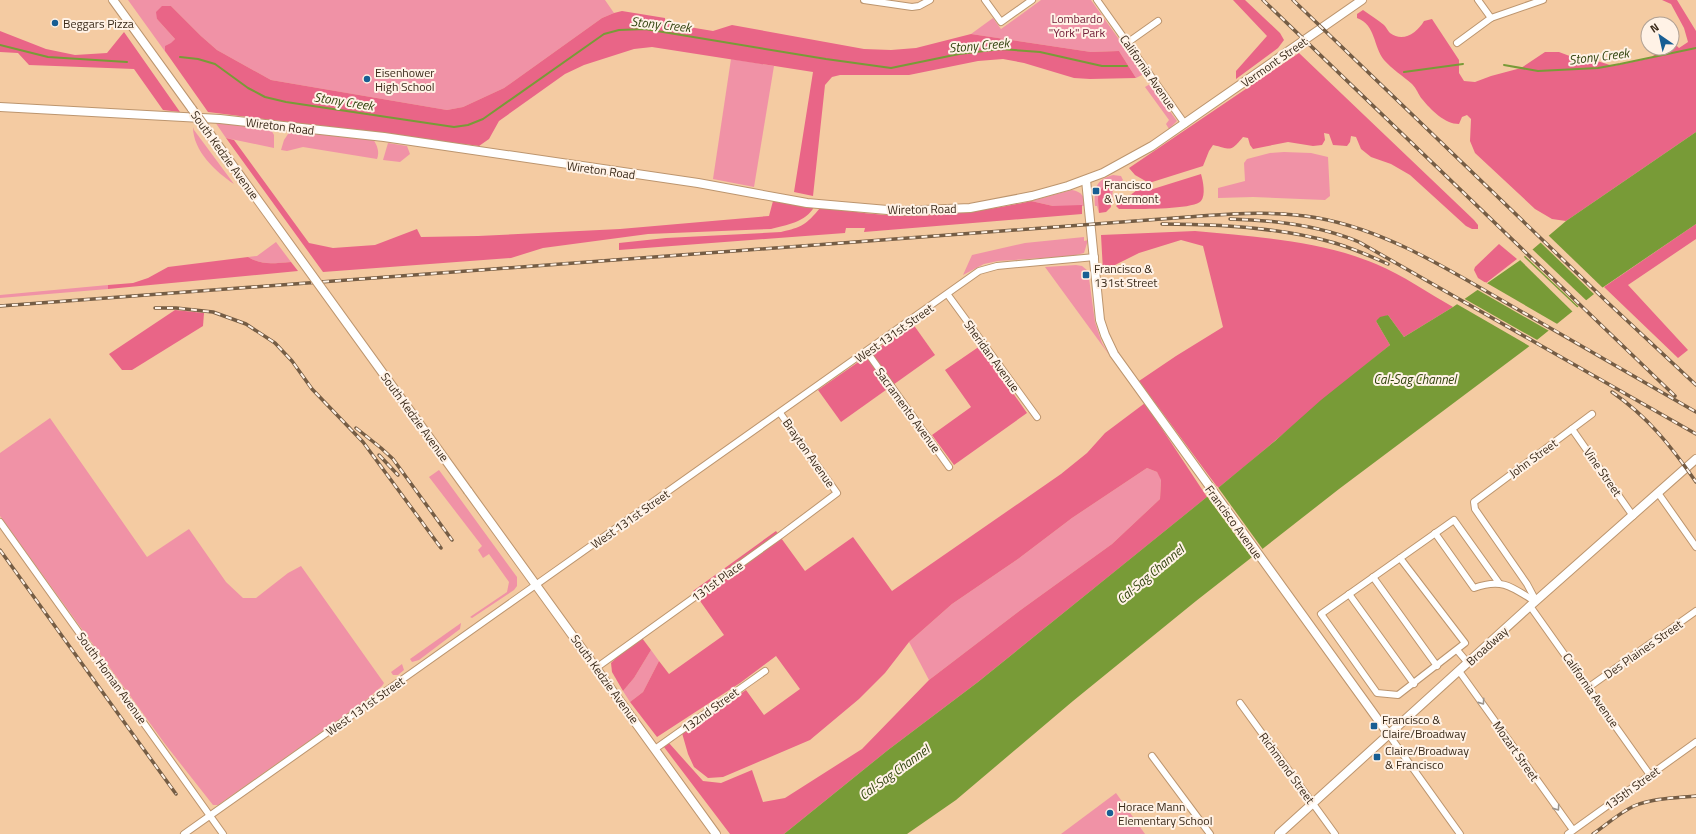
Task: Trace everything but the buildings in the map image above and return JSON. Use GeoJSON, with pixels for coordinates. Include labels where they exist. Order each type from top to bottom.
{"type":"FeatureCollection","features":[{"type":"Feature","properties":{"kind":"street","name":"South Kedzie Avenue"},"geometry":{"type":"LineString","coordinates":[[113,0],[716,834]]}},
{"type":"Feature","properties":{"kind":"street"},"geometry":{"type":"LineString","coordinates":[[864,0],[912,7],[919,6],[930,0]]}},
{"type":"Feature","properties":{"kind":"street"},"geometry":{"type":"LineString","coordinates":[[985,0],[1001,22],[1032,0]]}},
{"type":"Feature","properties":{"kind":"street","name":"California Avenue"},"geometry":{"type":"LineString","coordinates":[[1097,0],[1185,124]]}},
{"type":"Feature","properties":{"kind":"street","name":"Vermont Street"},"geometry":{"type":"LineString","coordinates":[[1185,124],[1362,0]]}},
{"type":"Feature","properties":{"kind":"street"},"geometry":{"type":"LineString","coordinates":[[1478,0],[1491,18]]}},
{"type":"Feature","properties":{"kind":"street"},"geometry":{"type":"LineString","coordinates":[[1457,43],[1491,18],[1543,0]]}},
{"type":"Feature","properties":{"kind":"street"},"geometry":{"type":"LineString","coordinates":[[1127,42],[1158,21]]}},
{"type":"Feature","properties":{"kind":"street","name":"Wireton Road"},"geometry":{"type":"LineString","coordinates":[[1,108],[220,119],[384,138],[698,183],[807,203],[899,211],[970,208],[1002,203],[1052,191],[1086,180],[1109,170],[1138,155],[1185,124]]}},
{"type":"Feature","properties":{"kind":"street","name":"Francisco Avenue"},"geometry":{"type":"LineString","coordinates":[[1086,180],[1095,257],[1100,320],[1105,336],[1114,354],[1460,834]]}},
{"type":"Feature","properties":{"kind":"street","name":"West 131st Street"},"geometry":{"type":"LineString","coordinates":[[184,834],[948,295],[979,271],[989,267],[1095,257]]}},
{"type":"Feature","properties":{"kind":"street","name":"Sheridan Avenue"},"geometry":{"type":"LineString","coordinates":[[948,295],[1037,417]]}},
{"type":"Feature","properties":{"kind":"street","name":"Sacramento Avenue"},"geometry":{"type":"LineString","coordinates":[[867,352],[949,467]]}},
{"type":"Feature","properties":{"kind":"street","name":"Brayton Avenue"},"geometry":{"type":"LineString","coordinates":[[780,413],[837,493]]}},
{"type":"Feature","properties":{"kind":"street","name":"John Street"},"geometry":{"type":"LineString","coordinates":[[1474,502],[1592,414]]}},
{"type":"Feature","properties":{"kind":"street","name":"Vine Street"},"geometry":{"type":"LineString","coordinates":[[1572,429],[1633,516]]}},
{"type":"Feature","properties":{"kind":"street","name":"Broadway"},"geometry":{"type":"LineString","coordinates":[[1279,834],[1696,459]]}},
{"type":"Feature","properties":{"kind":"street","name":"131st Place"},"geometry":{"type":"LineString","coordinates":[[596,668],[837,493]]}},
{"type":"Feature","properties":{"kind":"street"},"geometry":{"type":"LineString","coordinates":[[1658,493],[1696,547]]}},
{"type":"Feature","properties":{"kind":"street","name":"California Avenue"},"geometry":{"type":"LineString","coordinates":[[1474,502],[1474,509],[1527,584],[1533,604],[1650,775]]}},
{"type":"Feature","properties":{"kind":"street"},"geometry":{"type":"LineString","coordinates":[[1400,558],[1465,643],[1398,695],[1377,693],[1321,614],[1435,533],[1454,520],[1499,583]]}},
{"type":"Feature","properties":{"kind":"street","name":"South Homan Avenue"},"geometry":{"type":"LineString","coordinates":[[0,522],[223,834]]}},
{"type":"Feature","properties":{"kind":"street"},"geometry":{"type":"LineString","coordinates":[[1435,533],[1474,588],[1486,584],[1499,583],[1512,586],[1533,604]]}},
{"type":"Feature","properties":{"kind":"street"},"geometry":{"type":"LineString","coordinates":[[1373,577],[1437,666]]}},
{"type":"Feature","properties":{"kind":"street"},"geometry":{"type":"LineString","coordinates":[[1349,594],[1414,684]]}},
{"type":"Feature","properties":{"kind":"street","name":"Des Plaines Street"},"geometry":{"type":"LineString","coordinates":[[1589,687],[1696,611]]}},
{"type":"Feature","properties":{"kind":"street"},"geometry":{"type":"LineString","coordinates":[[1457,650],[1468,663]]}},
{"type":"Feature","properties":{"kind":"street","name":"132nd Street"},"geometry":{"type":"LineString","coordinates":[[655,749],[765,671]]}},
{"type":"Feature","properties":{"kind":"street","name":"Mozart Street"},"geometry":{"type":"LineString","coordinates":[[1460,671],[1571,832]]}},
{"type":"Feature","properties":{"kind":"street","name":"Richmond Street"},"geometry":{"type":"LineString","coordinates":[[1240,703],[1335,834]]}},
{"type":"Feature","properties":{"kind":"street","name":"135th Street"},"geometry":{"type":"LineString","coordinates":[[1571,832],[1696,742]]}},
{"type":"Feature","properties":{"kind":"street"},"geometry":{"type":"LineString","coordinates":[[1152,756],[1210,834]]}},
{"type":"Feature","properties":{"kind":"green space","name":"Eisenhower High School"},"geometry":{"type":"Polygon","coordinates":[[[128,0],[605,0],[614,13],[602,18],[504,88],[463,107],[447,110],[271,80],[217,50],[171,6],[157,19],[175,39],[165,51],[169,57],[128,0]]]}},
{"type":"Feature","properties":{"kind":"green space","name":"Lombardo \"York\" Park"},"geometry":{"type":"Polygon","coordinates":[[[1041,0],[1091,0],[1143,73],[1142,75],[1136,78],[1119,51],[1091,52],[971,34],[993,18],[1001,29],[1041,0]]]}},
{"type":"Feature","properties":{"kind":"green space"},"geometry":{"type":"Polygon","coordinates":[[[731,59],[774,66],[754,187],[713,179],[731,59]]]}},
{"type":"Feature","properties":{"kind":"green space"},"geometry":{"type":"Polygon","coordinates":[[[1150,84],[1177,121],[1169,129],[1166,124],[1169,120],[1145,87],[1150,84]]]}},
{"type":"Feature","properties":{"kind":"green space"},"geometry":{"type":"Polygon","coordinates":[[[215,122],[269,126],[274,135],[274,148],[226,138],[215,122]]]}},
{"type":"Feature","properties":{"kind":"green space"},"geometry":{"type":"Polygon","coordinates":[[[193,127],[234,184],[213,167],[201,152],[194,136],[193,127]]]}},
{"type":"Feature","properties":{"kind":"green space"},"geometry":{"type":"Polygon","coordinates":[[[290,131],[373,139],[378,149],[378,156],[377,159],[303,147],[287,151],[281,150],[284,140],[290,131]]]}},
{"type":"Feature","properties":{"kind":"green space"},"geometry":{"type":"Polygon","coordinates":[[[388,143],[407,146],[410,154],[400,162],[383,160],[388,143]]]}},
{"type":"Feature","properties":{"kind":"green space"},"geometry":{"type":"Polygon","coordinates":[[[1270,153],[1311,153],[1328,157],[1330,196],[1325,200],[1253,197],[1218,198],[1218,188],[1245,181],[1244,163],[1247,159],[1270,153]]]}},
{"type":"Feature","properties":{"kind":"green space"},"geometry":{"type":"Polygon","coordinates":[[[1113,175],[1121,176],[1123,180],[1114,189],[1112,194],[1113,201],[1111,205],[1110,191],[1113,187],[1111,181],[1102,188],[1098,198],[1099,213],[1097,206],[1095,206],[1097,186],[1102,180],[1113,175]]]}},
{"type":"Feature","properties":{"kind":"green space"},"geometry":{"type":"Polygon","coordinates":[[[1072,190],[1082,195],[1086,206],[1053,206],[1031,201],[1072,190]]]}},
{"type":"Feature","properties":{"kind":"green space"},"geometry":{"type":"Polygon","coordinates":[[[1084,237],[1084,241],[1088,240],[1084,253],[1072,256],[998,261],[984,264],[963,275],[972,255],[1025,243],[1084,237]]]}},
{"type":"Feature","properties":{"kind":"green space"},"geometry":{"type":"Polygon","coordinates":[[[276,242],[291,262],[264,263],[248,257],[257,256],[276,242]]]}},
{"type":"Feature","properties":{"kind":"green space"},"geometry":{"type":"Polygon","coordinates":[[[1082,266],[1088,271],[1095,322],[1102,343],[1110,356],[1045,267],[1082,266]]]}},
{"type":"Feature","properties":{"kind":"green space"},"geometry":{"type":"Polygon","coordinates":[[[108,285],[108,289],[0,298],[0,295],[108,285]]]}},
{"type":"Feature","properties":{"kind":"green space"},"geometry":{"type":"Polygon","coordinates":[[[50,418],[147,557],[189,529],[226,582],[243,598],[256,598],[288,573],[301,566],[384,683],[382,686],[364,702],[218,805],[213,805],[165,744],[0,516],[0,453],[50,418]]]}},
{"type":"Feature","properties":{"kind":"green space"},"geometry":{"type":"Polygon","coordinates":[[[1147,468],[1157,472],[1161,479],[1160,499],[1112,544],[1022,609],[929,680],[909,642],[952,604],[1018,559],[1072,518],[1147,468]]]}},
{"type":"Feature","properties":{"kind":"green space"},"geometry":{"type":"Polygon","coordinates":[[[439,470],[517,577],[517,586],[514,590],[472,618],[470,617],[507,592],[509,582],[489,554],[483,558],[478,550],[482,546],[429,477],[439,470]]]}},
{"type":"Feature","properties":{"kind":"green space"},"geometry":{"type":"Polygon","coordinates":[[[461,623],[460,629],[419,660],[412,662],[410,659],[461,623]]]}},
{"type":"Feature","properties":{"kind":"green space"},"geometry":{"type":"Polygon","coordinates":[[[651,650],[659,661],[643,692],[630,702],[623,691],[634,678],[651,650]]]}},
{"type":"Feature","properties":{"kind":"green space"},"geometry":{"type":"Polygon","coordinates":[[[402,664],[404,670],[398,675],[393,675],[391,672],[402,664]]]}},
{"type":"Feature","properties":{"kind":"green space","name":"Horace Mann Elementary School"},"geometry":{"type":"Polygon","coordinates":[[[1116,793],[1145,834],[1061,834],[1116,793]]]}},
{"type":"Feature","properties":{"kind":"shaded area"},"geometry":{"type":"Polygon","coordinates":[[[1233,0],[1245,0],[1280,33],[1284,40],[1278,48],[1236,79],[1236,71],[1267,36],[1233,0]]]}},
{"type":"Feature","properties":{"kind":"shaded area"},"geometry":{"type":"Polygon","coordinates":[[[1662,0],[1677,0],[1696,31],[1696,132],[1566,221],[1552,219],[1535,209],[1475,153],[1470,141],[1471,119],[1467,115],[1462,117],[1459,124],[1449,122],[1434,112],[1422,99],[1412,84],[1384,60],[1368,26],[1357,18],[1357,14],[1363,10],[1384,25],[1390,33],[1400,37],[1405,37],[1414,33],[1424,21],[1432,19],[1459,60],[1459,73],[1464,81],[1475,82],[1521,68],[1545,52],[1559,52],[1575,58],[1591,59],[1613,66],[1651,58],[1653,56],[1680,56],[1680,47],[1688,42],[1680,21],[1680,16],[1678,16],[1671,4],[1662,0]]]}},
{"type":"Feature","properties":{"kind":"shaded area"},"geometry":{"type":"Polygon","coordinates":[[[162,6],[171,6],[217,50],[271,80],[447,110],[463,107],[504,88],[602,18],[622,11],[665,18],[665,23],[713,31],[732,25],[864,49],[891,50],[916,48],[971,34],[1091,52],[1119,51],[1136,78],[1074,78],[1024,63],[1003,59],[978,61],[909,75],[840,75],[832,77],[825,85],[813,196],[794,192],[813,72],[652,47],[634,49],[584,65],[565,74],[499,121],[489,139],[479,146],[208,112],[165,51],[165,46],[175,39],[157,19],[156,12],[162,6]]]}},
{"type":"Feature","properties":{"kind":"shaded area"},"geometry":{"type":"Polygon","coordinates":[[[0,31],[46,49],[75,55],[107,53],[124,32],[180,112],[163,110],[134,69],[29,65],[18,53],[0,52],[0,31]]]}},
{"type":"Feature","properties":{"kind":"shaded area"},"geometry":{"type":"Polygon","coordinates":[[[1299,53],[1474,220],[1478,225],[1478,229],[1472,229],[1466,226],[1410,175],[1391,164],[1371,157],[1361,149],[1356,137],[1351,136],[1350,142],[1347,146],[1333,145],[1329,134],[1324,133],[1325,140],[1322,145],[1313,146],[1288,142],[1253,149],[1248,138],[1243,137],[1233,148],[1213,145],[1203,166],[1149,183],[1135,175],[1129,168],[1299,53]]]}},
{"type":"Feature","properties":{"kind":"shaded area"},"geometry":{"type":"Polygon","coordinates":[[[226,138],[234,140],[309,243],[333,248],[375,245],[417,229],[421,237],[478,236],[620,229],[769,216],[773,201],[814,207],[801,219],[771,229],[648,234],[543,248],[511,258],[323,272],[226,138]]]}},
{"type":"Feature","properties":{"kind":"shaded area"},"geometry":{"type":"Polygon","coordinates":[[[1201,174],[1204,192],[1203,198],[1196,204],[1149,209],[1119,209],[1116,206],[1137,190],[1153,189],[1201,174]]]}},
{"type":"Feature","properties":{"kind":"shaded area"},"geometry":{"type":"Polygon","coordinates":[[[1111,181],[1114,184],[1110,191],[1111,207],[1106,212],[1099,213],[1098,202],[1100,191],[1111,181]]]}},
{"type":"Feature","properties":{"kind":"shaded area"},"geometry":{"type":"Polygon","coordinates":[[[1031,201],[1053,206],[1082,205],[1082,214],[864,232],[865,228],[846,228],[845,233],[619,250],[619,243],[666,238],[781,232],[794,229],[807,222],[820,208],[912,216],[972,212],[1031,201]]]}},
{"type":"Feature","properties":{"kind":"shaded area"},"geometry":{"type":"Polygon","coordinates":[[[1696,224],[1696,239],[1628,285],[1688,350],[1678,358],[1604,287],[1696,224]]]}},
{"type":"Feature","properties":{"kind":"shaded area"},"geometry":{"type":"Polygon","coordinates":[[[1195,231],[1287,241],[1354,256],[1396,273],[1453,307],[1404,337],[1388,315],[1376,321],[1390,345],[1218,488],[1139,381],[1223,327],[1203,246],[1181,240],[1139,253],[1103,271],[1101,235],[1195,231]]]}},
{"type":"Feature","properties":{"kind":"shaded area"},"geometry":{"type":"Polygon","coordinates":[[[1499,244],[1517,259],[1486,283],[1478,278],[1474,270],[1475,267],[1499,244]]]}},
{"type":"Feature","properties":{"kind":"shaded area"},"geometry":{"type":"Polygon","coordinates":[[[248,257],[264,263],[291,262],[298,271],[108,289],[108,285],[133,283],[148,278],[168,267],[248,257]]]}},
{"type":"Feature","properties":{"kind":"shaded area"},"geometry":{"type":"Polygon","coordinates":[[[175,310],[204,313],[203,326],[132,370],[122,370],[109,354],[175,310]]]}},
{"type":"Feature","properties":{"kind":"shaded area"},"geometry":{"type":"Polygon","coordinates":[[[913,324],[935,355],[841,422],[818,390],[913,324]]]}},
{"type":"Feature","properties":{"kind":"shaded area"},"geometry":{"type":"Polygon","coordinates":[[[980,346],[1027,413],[954,465],[932,435],[971,407],[945,370],[980,346]]]}},
{"type":"Feature","properties":{"kind":"shaded area"},"geometry":{"type":"Polygon","coordinates":[[[1145,403],[1207,497],[978,682],[888,750],[784,834],[730,834],[664,747],[669,743],[703,781],[721,783],[752,770],[763,802],[785,798],[862,749],[929,680],[1022,609],[1112,544],[1160,499],[1161,480],[1157,472],[1147,468],[1072,518],[1018,559],[952,604],[909,642],[885,673],[859,699],[810,740],[723,777],[708,778],[694,767],[688,754],[682,733],[746,690],[764,715],[800,689],[776,656],[740,683],[657,737],[630,702],[643,692],[659,661],[669,674],[724,635],[693,591],[776,531],[805,571],[853,537],[892,591],[1061,474],[1087,453],[1105,433],[1145,403]]]}},
{"type":"Feature","properties":{"kind":"shaded area"},"geometry":{"type":"Polygon","coordinates":[[[642,638],[651,650],[634,678],[623,691],[612,672],[611,663],[620,654],[642,638]]]}},
{"type":"Feature","properties":{"kind":"water","name":"Cal-Sag Channel"},"geometry":{"type":"Polygon","coordinates":[[[1696,132],[1696,224],[1599,290],[1527,348],[1339,489],[1196,601],[1073,701],[956,800],[907,834],[784,834],[888,750],[978,682],[1218,488],[1275,441],[1321,400],[1390,345],[1376,321],[1380,317],[1388,315],[1404,337],[1453,307],[1519,261],[1566,221],[1696,132]]]}},
{"type":"Feature","properties":{"kind":"pier"},"geometry":{"type":"Polygon","coordinates":[[[1548,235],[1604,289],[1596,296],[1540,242],[1548,235]]]}},
{"type":"Feature","properties":{"kind":"pier"},"geometry":{"type":"Polygon","coordinates":[[[1532,249],[1588,302],[1580,308],[1524,255],[1532,249]]]}},
{"type":"Feature","properties":{"kind":"pier"},"geometry":{"type":"Polygon","coordinates":[[[1523,256],[1579,309],[1574,313],[1519,259],[1523,256]]]}},
{"type":"Feature","properties":{"kind":"pier"},"geometry":{"type":"Polygon","coordinates":[[[1485,282],[1559,325],[1551,332],[1476,289],[1485,282]]]}},
{"type":"Feature","properties":{"kind":"pier"},"geometry":{"type":"Polygon","coordinates":[[[1463,298],[1539,341],[1531,347],[1455,303],[1463,298]]]}},
{"type":"Feature","properties":{"kind":"pier"},"geometry":{"type":"Polygon","coordinates":[[[1217,486],[1264,551],[1253,559],[1206,495],[1217,486]]]}},
{"type":"Feature","properties":{"kind":"waterway","name":"Stony Creek"},"geometry":{"type":"LineString","coordinates":[[180,57],[198,59],[215,64],[248,88],[265,97],[286,102],[454,127],[468,125],[483,119],[604,34],[619,30],[645,29],[826,59],[891,68],[959,54],[1001,49],[1040,52],[1102,66],[1127,66]]}},
{"type":"Feature","properties":{"kind":"waterway","name":"Stony Creek"},"geometry":{"type":"LineString","coordinates":[[0,45],[48,57],[127,62]]}},
{"type":"Feature","properties":{"kind":"waterway","name":"Stony Creek"},"geometry":{"type":"LineString","coordinates":[[1504,65],[1538,71],[1598,68],[1696,48]]}},
{"type":"Feature","properties":{"kind":"waterway","name":"Stony Creek"},"geometry":{"type":"LineString","coordinates":[[1404,72],[1463,64]]}},
{"type":"Feature","properties":{"kind":"railway"},"geometry":{"type":"LineString","coordinates":[[1263,0],[1675,396]]}},
{"type":"Feature","properties":{"kind":"railway"},"geometry":{"type":"LineString","coordinates":[[1293,0],[1605,300],[1696,385]]}},
{"type":"Feature","properties":{"kind":"railway"},"geometry":{"type":"LineString","coordinates":[[0,306],[1188,217],[1253,213],[1286,214],[1318,218],[1344,224],[1369,232],[1417,253],[1464,278],[1696,412]]}},
{"type":"Feature","properties":{"kind":"railway"},"geometry":{"type":"LineString","coordinates":[[1230,219],[1296,224],[1328,231],[1359,242],[1696,434]]}},
{"type":"Feature","properties":{"kind":"railway"},"geometry":{"type":"LineString","coordinates":[[1162,224],[1247,227],[1290,233],[1338,244],[1388,264]]}},
{"type":"Feature","properties":{"kind":"railway"},"geometry":{"type":"LineString","coordinates":[[155,308],[176,308],[213,312],[246,324],[275,343],[292,361],[312,389],[363,442],[441,548]]}},
{"type":"Feature","properties":{"kind":"railway"},"geometry":{"type":"LineString","coordinates":[[1612,392],[1648,422],[1668,444],[1696,482]]}},
{"type":"Feature","properties":{"kind":"railway"},"geometry":{"type":"LineString","coordinates":[[356,428],[393,459],[452,540]]}},
{"type":"Feature","properties":{"kind":"railway"},"geometry":{"type":"LineString","coordinates":[[379,455],[398,475]]}},
{"type":"Feature","properties":{"kind":"railway"},"geometry":{"type":"LineString","coordinates":[[0,550],[176,794]]}},
{"type":"Feature","properties":{"kind":"railway"},"geometry":{"type":"LineString","coordinates":[[1593,834],[1628,809],[1642,803],[1696,796]]}},
{"type":"Feature","properties":{"kind":"place","name":"Beggars Pizza"},"geometry":{"type":"Point","coordinates":[55,23]}},
{"type":"Feature","properties":{"kind":"place","name":"Eisenhower High School"},"geometry":{"type":"Point","coordinates":[367,79]}},
{"type":"Feature","properties":{"kind":"place","name":"Francisco & Vermont"},"geometry":{"type":"Point","coordinates":[1096,191]}},
{"type":"Feature","properties":{"kind":"place","name":"Francisco & 131st Street"},"geometry":{"type":"Point","coordinates":[1086,275]}},
{"type":"Feature","properties":{"kind":"place","name":"Francisco & Claire/Broadway"},"geometry":{"type":"Point","coordinates":[1374,726]}},
{"type":"Feature","properties":{"kind":"place","name":"Claire/Broadway & Francisco"},"geometry":{"type":"Point","coordinates":[1377,757]}},
{"type":"Feature","properties":{"kind":"place","name":"Horace Mann Elementary School"},"geometry":{"type":"Point","coordinates":[1110,813]}}]}
